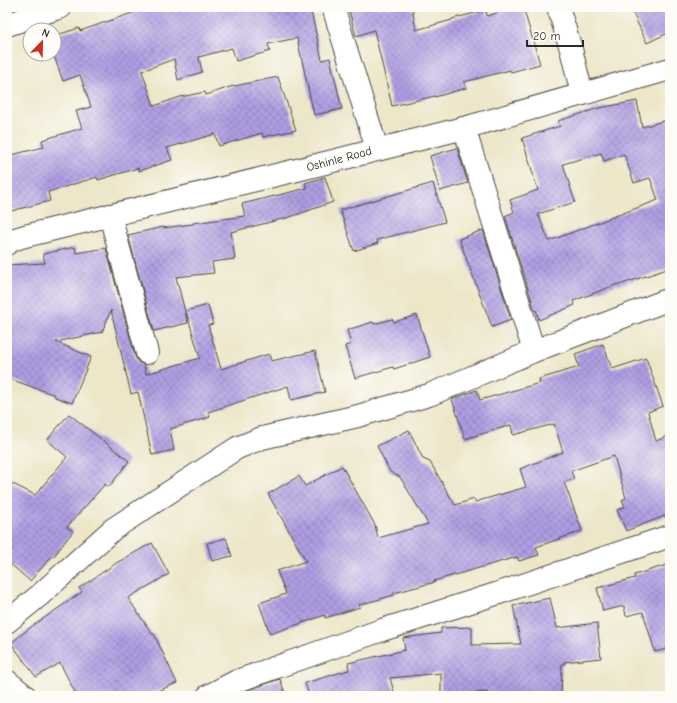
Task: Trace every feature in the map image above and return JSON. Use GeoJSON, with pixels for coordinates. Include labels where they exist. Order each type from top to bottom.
{"type":"FeatureCollection","features":[{"type":"Feature","properties":{"kind":"street"},"geometry":{"type":"LineString","coordinates":[[7,25],[61,7]]}},
{"type":"Feature","properties":{"kind":"street"},"geometry":{"type":"LineString","coordinates":[[333,7],[376,149]]}},
{"type":"Feature","properties":{"kind":"street"},"geometry":{"type":"LineString","coordinates":[[558,7],[571,49],[582,94]]}},
{"type":"Feature","properties":{"kind":"street","name":"Oshinle Road"},"geometry":{"type":"LineString","coordinates":[[7,244],[12,240],[25,236],[464,128],[670,69]]}},
{"type":"Feature","properties":{"kind":"street"},"geometry":{"type":"LineString","coordinates":[[464,128],[534,351]]}},
{"type":"Feature","properties":{"kind":"street"},"geometry":{"type":"LineString","coordinates":[[110,215],[147,353]]}},
{"type":"Feature","properties":{"kind":"street"},"geometry":{"type":"LineString","coordinates":[[7,622],[40,595],[113,529],[237,448],[262,438],[358,416],[429,395],[534,351],[670,299]]}},
{"type":"Feature","properties":{"kind":"street"},"geometry":{"type":"LineString","coordinates":[[208,696],[237,682],[382,630],[670,536]]}},
{"type":"Feature","properties":{"kind":"street"},"geometry":{"type":"LineString","coordinates":[[7,681],[25,696]]}},
{"type":"Feature","properties":{"kind":"building"},"geometry":{"type":"Polygon","coordinates":[[[146,7],[310,7],[322,60],[330,58],[342,109],[314,115],[297,38],[268,44],[270,51],[236,61],[232,48],[199,57],[202,72],[178,80],[174,59],[142,71],[154,106],[180,97],[205,92],[206,95],[230,87],[278,77],[296,130],[263,137],[262,133],[219,146],[215,134],[167,148],[172,160],[139,171],[138,168],[98,180],[97,177],[48,192],[50,201],[7,212],[7,156],[44,147],[42,140],[82,128],[76,111],[91,107],[80,75],[63,81],[56,62],[62,62],[62,33],[79,28],[80,31],[138,11],[137,10],[146,7]]]}},
{"type":"Feature","properties":{"kind":"building"},"geometry":{"type":"Polygon","coordinates":[[[348,7],[412,7],[416,30],[486,10],[487,16],[516,7],[523,7],[540,64],[464,82],[466,88],[435,97],[392,106],[374,30],[356,36],[348,7]]]}},
{"type":"Feature","properties":{"kind":"building"},"geometry":{"type":"Polygon","coordinates":[[[630,7],[670,7],[670,32],[647,43],[630,7]]]}},
{"type":"Feature","properties":{"kind":"building"},"geometry":{"type":"Polygon","coordinates":[[[637,101],[642,127],[670,119],[670,268],[619,285],[618,284],[573,301],[575,305],[539,320],[505,216],[514,212],[510,200],[538,190],[522,138],[560,126],[558,121],[599,108],[637,101]],[[601,153],[563,164],[575,202],[538,214],[549,241],[658,200],[650,178],[634,183],[624,154],[604,161],[601,153]]]}},
{"type":"Feature","properties":{"kind":"building"},"geometry":{"type":"Polygon","coordinates":[[[457,148],[468,183],[440,191],[430,156],[457,148]]]}},
{"type":"Feature","properties":{"kind":"building"},"geometry":{"type":"Polygon","coordinates":[[[325,177],[333,202],[290,217],[231,232],[235,259],[212,262],[214,273],[176,277],[188,323],[154,331],[128,235],[163,227],[245,216],[242,204],[307,188],[305,183],[325,177]]]}},
{"type":"Feature","properties":{"kind":"building"},"geometry":{"type":"Polygon","coordinates":[[[433,183],[445,222],[377,240],[378,243],[354,251],[340,210],[433,183]]]}},
{"type":"Feature","properties":{"kind":"building"},"geometry":{"type":"Polygon","coordinates":[[[483,230],[511,320],[492,327],[459,239],[483,230]]]}},
{"type":"Feature","properties":{"kind":"building"},"geometry":{"type":"Polygon","coordinates":[[[75,247],[76,253],[106,248],[135,356],[138,362],[144,365],[146,374],[200,358],[186,311],[208,305],[213,324],[208,325],[221,369],[269,354],[271,361],[315,351],[325,392],[291,400],[288,386],[208,412],[210,417],[170,429],[174,450],[152,455],[138,392],[131,394],[111,310],[102,332],[56,342],[91,357],[72,403],[55,397],[55,395],[7,378],[7,265],[45,263],[43,254],[75,247]]]}},
{"type":"Feature","properties":{"kind":"building"},"geometry":{"type":"Polygon","coordinates":[[[417,315],[430,357],[394,369],[393,367],[355,378],[345,346],[351,344],[347,330],[373,322],[374,324],[392,319],[394,322],[417,315]]]}},
{"type":"Feature","properties":{"kind":"building"},"geometry":{"type":"Polygon","coordinates":[[[603,344],[612,369],[646,358],[663,406],[648,412],[656,441],[670,435],[670,514],[626,531],[617,510],[625,507],[622,500],[626,498],[614,456],[571,471],[574,479],[564,482],[582,531],[536,547],[539,555],[519,561],[517,557],[434,581],[435,582],[394,593],[394,595],[359,605],[360,607],[325,618],[325,615],[270,634],[259,603],[286,594],[277,571],[306,561],[268,494],[299,476],[305,486],[342,466],[375,525],[378,538],[428,524],[400,477],[390,472],[377,446],[409,430],[423,459],[430,462],[455,505],[474,499],[475,502],[526,487],[520,469],[563,452],[554,424],[513,435],[511,425],[465,439],[452,399],[477,390],[480,400],[540,383],[539,379],[579,367],[575,354],[603,344]]]}},
{"type":"Feature","properties":{"kind":"building"},"geometry":{"type":"Polygon","coordinates":[[[69,414],[129,461],[109,487],[105,484],[67,527],[73,531],[54,556],[53,555],[30,581],[7,561],[7,481],[35,495],[67,457],[47,440],[69,414]]]}},
{"type":"Feature","properties":{"kind":"building"},"geometry":{"type":"Polygon","coordinates":[[[226,538],[232,556],[212,561],[207,543],[226,538]]]}},
{"type":"Feature","properties":{"kind":"building"},"geometry":{"type":"Polygon","coordinates":[[[152,543],[169,574],[128,598],[152,634],[154,634],[177,683],[145,696],[77,696],[60,663],[36,677],[11,643],[31,627],[82,592],[79,588],[118,562],[152,543]]]}},
{"type":"Feature","properties":{"kind":"building"},"geometry":{"type":"Polygon","coordinates":[[[670,564],[670,648],[655,652],[643,612],[626,616],[624,606],[603,611],[597,588],[635,578],[634,575],[670,564]]]}},
{"type":"Feature","properties":{"kind":"building"},"geometry":{"type":"Polygon","coordinates":[[[550,598],[557,628],[597,623],[601,658],[564,662],[565,664],[562,664],[561,696],[487,696],[487,692],[441,695],[441,673],[390,678],[394,692],[376,696],[309,696],[305,683],[349,670],[348,663],[405,650],[403,638],[441,633],[441,628],[472,627],[472,645],[521,644],[513,606],[550,598]]]}},
{"type":"Feature","properties":{"kind":"building"},"geometry":{"type":"Polygon","coordinates":[[[280,679],[286,696],[235,696],[242,692],[280,679]]]}}]}
